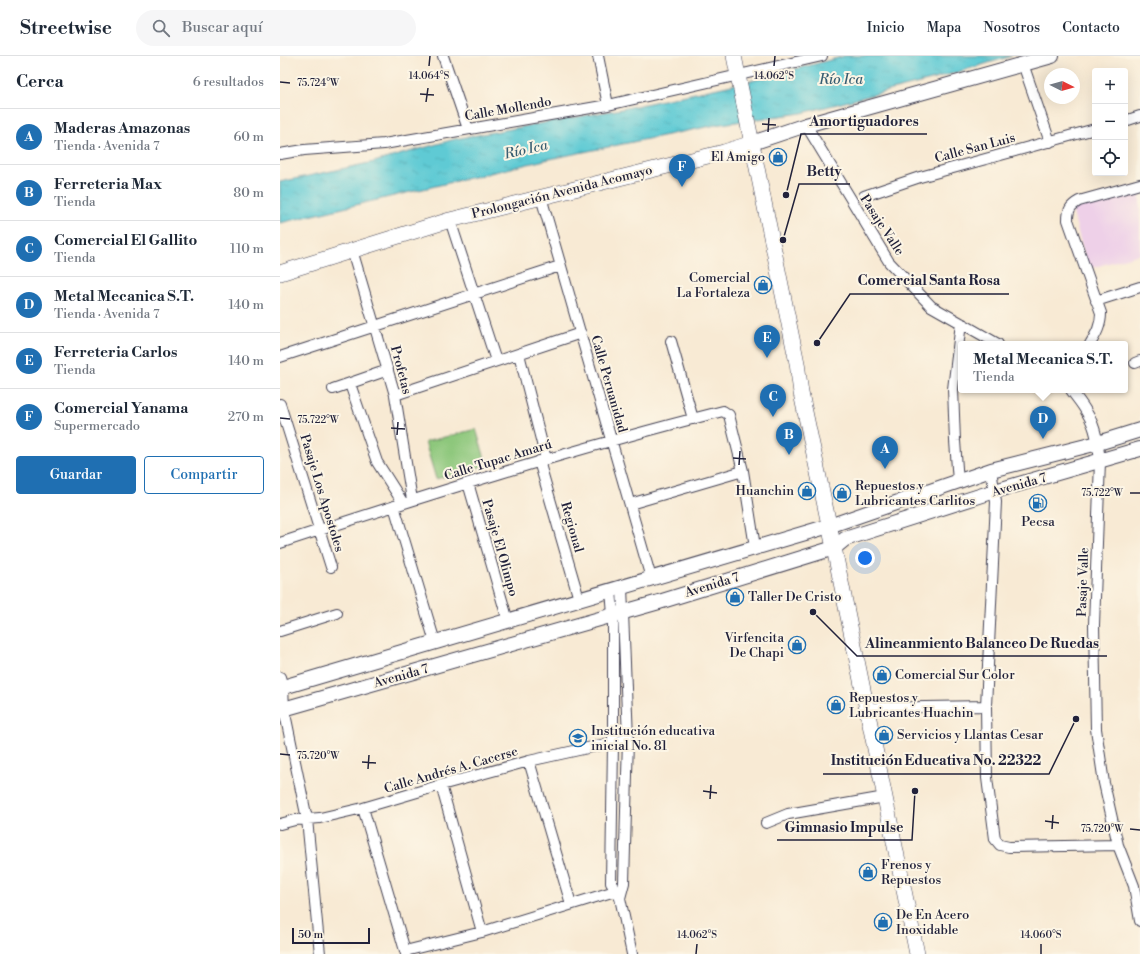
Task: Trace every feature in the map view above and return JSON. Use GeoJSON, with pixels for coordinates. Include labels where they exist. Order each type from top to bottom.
{"type":"FeatureCollection","features":[{"type":"Feature","properties":{"kind":"main road"},"geometry":{"type":"LineString","coordinates":[[734,56],[917,954]]}},
{"type":"Feature","properties":{"kind":"main road","name":"Prolongación Avenida Acomayo"},"geometry":{"type":"LineString","coordinates":[[280,273],[450,220],[724,152],[752,143]]}},
{"type":"Feature","properties":{"kind":"street"},"geometry":{"type":"LineString","coordinates":[[443,56],[468,129]]}},
{"type":"Feature","properties":{"kind":"street"},"geometry":{"type":"LineString","coordinates":[[598,56],[608,105]]}},
{"type":"Feature","properties":{"kind":"street","name":"Calle Mollendo"},"geometry":{"type":"LineString","coordinates":[[280,154],[304,150],[384,144],[608,105],[739,78],[822,56]]}},
{"type":"Feature","properties":{"kind":"street","name":"Prolongación Avenida Acomayo"},"geometry":{"type":"LineString","coordinates":[[752,143],[806,125],[1052,56]]}},
{"type":"Feature","properties":{"kind":"street"},"geometry":{"type":"LineString","coordinates":[[1023,64],[1050,142]]}},
{"type":"Feature","properties":{"kind":"street"},"geometry":{"type":"LineString","coordinates":[[1128,120],[1140,116]]}},
{"type":"Feature","properties":{"kind":"street","name":"Pasaje Valle"},"geometry":{"type":"LineString","coordinates":[[806,125],[889,262],[931,306],[993,341]]}},
{"type":"Feature","properties":{"kind":"street","name":"Calle San Luis"},"geometry":{"type":"LineString","coordinates":[[864,196],[920,177],[1092,130]]}},
{"type":"Feature","properties":{"kind":"street"},"geometry":{"type":"LineString","coordinates":[[1092,341],[1099,328],[1101,313],[1068,220],[1068,213],[1070,207],[1079,201],[1140,184]]}},
{"type":"Feature","properties":{"kind":"street","name":"Calle Peruanidad"},"geometry":{"type":"LineString","coordinates":[[541,197],[651,578]]}},
{"type":"Feature","properties":{"kind":"street"},"geometry":{"type":"LineString","coordinates":[[450,220],[496,362]]}},
{"type":"Feature","properties":{"kind":"street","name":"Profetas"},"geometry":{"type":"LineString","coordinates":[[352,250],[395,395],[403,503],[435,642]]}},
{"type":"Feature","properties":{"kind":"street"},"geometry":{"type":"LineString","coordinates":[[280,357],[560,266]]}},
{"type":"Feature","properties":{"kind":"street"},"geometry":{"type":"LineString","coordinates":[[1096,301],[1140,287]]}},
{"type":"Feature","properties":{"kind":"street"},"geometry":{"type":"LineString","coordinates":[[959,341],[961,323]]}},
{"type":"Feature","properties":{"kind":"street"},"geometry":{"type":"LineString","coordinates":[[395,395],[581,333]]}},
{"type":"Feature","properties":{"kind":"street"},"geometry":{"type":"LineString","coordinates":[[671,341],[693,419]]}},
{"type":"Feature","properties":{"kind":"street"},"geometry":{"type":"LineString","coordinates":[[958,348],[953,389],[958,482]]}},
{"type":"Feature","properties":{"kind":"street","name":"Regional"},"geometry":{"type":"LineString","coordinates":[[519,354],[542,460],[579,599]]}},
{"type":"Feature","properties":{"kind":"street"},"geometry":{"type":"LineString","coordinates":[[333,389],[388,370]]}},
{"type":"Feature","properties":{"kind":"street"},"geometry":{"type":"LineString","coordinates":[[350,384],[377,462],[403,503]]}},
{"type":"Feature","properties":{"kind":"street","name":"Pasaje Valle"},"geometry":{"type":"LineString","coordinates":[[1073,393],[1087,412],[1094,427],[1100,461],[1094,625],[1096,730],[1104,783],[1118,845],[1137,886],[1140,921]]}},
{"type":"Feature","properties":{"kind":"street","name":"Pasaje Los Apostoles"},"geometry":{"type":"LineString","coordinates":[[280,404],[284,431],[320,530],[331,567]]}},
{"type":"Feature","properties":{"kind":"street","name":"Calle Tupac Amarú"},"geometry":{"type":"LineString","coordinates":[[280,543],[542,460],[724,411],[729,415],[742,471]]}},
{"type":"Feature","properties":{"kind":"street","name":"Avenida 7"},"geometry":{"type":"LineString","coordinates":[[281,684],[508,621],[829,526],[991,470],[1098,443],[1140,430]]}},
{"type":"Feature","properties":{"kind":"street","name":"Avenida 7"},"geometry":{"type":"LineString","coordinates":[[282,710],[618,613],[834,548],[845,539],[995,491],[1140,449]]}},
{"type":"Feature","properties":{"kind":"street"},"geometry":{"type":"LineString","coordinates":[[991,470],[996,502],[986,706],[987,778],[995,839],[1000,845],[1009,847],[1118,845]]}},
{"type":"Feature","properties":{"kind":"street"},"geometry":{"type":"LineString","coordinates":[[630,504],[742,471],[755,547]]}},
{"type":"Feature","properties":{"kind":"street","name":"Pasaje El Olimpo"},"geometry":{"type":"LineString","coordinates":[[468,483],[508,621]]}},
{"type":"Feature","properties":{"kind":"street"},"geometry":{"type":"LineString","coordinates":[[617,588],[628,739],[624,883],[618,895]]}},
{"type":"Feature","properties":{"kind":"street"},"geometry":{"type":"LineString","coordinates":[[280,632],[337,613]]}},
{"type":"Feature","properties":{"kind":"street"},"geometry":{"type":"LineString","coordinates":[[618,613],[613,742],[611,883],[618,895],[632,954]]}},
{"type":"Feature","properties":{"kind":"street"},"geometry":{"type":"LineString","coordinates":[[281,684],[282,710],[307,819],[320,954]]}},
{"type":"Feature","properties":{"kind":"street"},"geometry":{"type":"LineString","coordinates":[[866,708],[986,706]]}},
{"type":"Feature","properties":{"kind":"street","name":"Calle Andrés A. Cacerse"},"geometry":{"type":"LineString","coordinates":[[280,824],[295,820],[320,818],[363,808],[529,761],[628,739]]}},
{"type":"Feature","properties":{"kind":"street"},"geometry":{"type":"LineString","coordinates":[[529,761],[571,904]]}},
{"type":"Feature","properties":{"kind":"street"},"geometry":{"type":"LineString","coordinates":[[441,785],[482,932]]}},
{"type":"Feature","properties":{"kind":"street"},"geometry":{"type":"LineString","coordinates":[[766,823],[788,814],[885,797]]}},
{"type":"Feature","properties":{"kind":"street"},"geometry":{"type":"LineString","coordinates":[[363,808],[406,952],[482,932],[571,904],[618,895]]}},
{"type":"Feature","properties":{"kind":"shaded area"},"geometry":{"type":"Polygon","coordinates":[[[1140,190],[1140,254],[1088,269],[1072,209],[1140,190]]]}},
{"type":"Feature","properties":{"kind":"green space"},"geometry":{"type":"Polygon","coordinates":[[[476,429],[487,465],[436,479],[425,442],[476,429]]]}},
{"type":"Feature","properties":{"kind":"water","name":"Río Ica"},"geometry":{"type":"Polygon","coordinates":[[[845,56],[1012,56],[931,80],[802,113],[721,124],[549,159],[280,223],[280,182],[374,162],[455,139],[622,109],[755,80],[845,56]]]}},
{"type":"Feature","properties":{"kind":"place","name":"El Amigo"},"geometry":{"type":"Point","coordinates":[778,157]}},
{"type":"Feature","properties":{"kind":"place","name":"Comercial Yanama"},"geometry":{"type":"Point","coordinates":[682,187]}},
{"type":"Feature","properties":{"kind":"place","name":"Amortiguadores"},"geometry":{"type":"Point","coordinates":[786,195]}},
{"type":"Feature","properties":{"kind":"place","name":"Betty"},"geometry":{"type":"Point","coordinates":[783,240]}},
{"type":"Feature","properties":{"kind":"place","name":"Comercial La Fortaleza"},"geometry":{"type":"Point","coordinates":[763,285]}},
{"type":"Feature","properties":{"kind":"place","name":"Comercial Santa Rosa"},"geometry":{"type":"Point","coordinates":[817,343]}},
{"type":"Feature","properties":{"kind":"place","name":"Ferreteria Carlos"},"geometry":{"type":"Point","coordinates":[767,358]}},
{"type":"Feature","properties":{"kind":"place","name":"Comercial El Gallito"},"geometry":{"type":"Point","coordinates":[773,417]}},
{"type":"Feature","properties":{"kind":"place","name":"Metal Mecanica S.T."},"geometry":{"type":"Point","coordinates":[1043,439]}},
{"type":"Feature","properties":{"kind":"place","name":"Ferreteria Max"},"geometry":{"type":"Point","coordinates":[789,455]}},
{"type":"Feature","properties":{"kind":"place","name":"Maderas Amazonas"},"geometry":{"type":"Point","coordinates":[885,469]}},
{"type":"Feature","properties":{"kind":"place","name":"Huanchin"},"geometry":{"type":"Point","coordinates":[807,491]}},
{"type":"Feature","properties":{"kind":"place","name":"Repuestos y Lubricantes Carlitos"},"geometry":{"type":"Point","coordinates":[842,493]}},
{"type":"Feature","properties":{"kind":"place","name":"Pecsa"},"geometry":{"type":"Point","coordinates":[1038,503]}},
{"type":"Feature","properties":{"kind":"place","name":"Taller De Cristo"},"geometry":{"type":"Point","coordinates":[735,597]}},
{"type":"Feature","properties":{"kind":"place","name":"Alineanmiento Balanceo De Ruedas"},"geometry":{"type":"Point","coordinates":[813,612]}},
{"type":"Feature","properties":{"kind":"place","name":"Virfencita De Chapi"},"geometry":{"type":"Point","coordinates":[797,645]}},
{"type":"Feature","properties":{"kind":"place","name":"Comercial Sur Color"},"geometry":{"type":"Point","coordinates":[882,675]}},
{"type":"Feature","properties":{"kind":"place","name":"Repuestos y Lubricantes Huachin"},"geometry":{"type":"Point","coordinates":[836,705]}},
{"type":"Feature","properties":{"kind":"place","name":"Institución Educativa No. 22322"},"geometry":{"type":"Point","coordinates":[1076,719]}},
{"type":"Feature","properties":{"kind":"place","name":"Servicios y Llantas Cesar"},"geometry":{"type":"Point","coordinates":[884,735]}},
{"type":"Feature","properties":{"kind":"place","name":"Institución educativa inicial No. 81"},"geometry":{"type":"Point","coordinates":[578,738]}},
{"type":"Feature","properties":{"kind":"place","name":"Gimnasio Impulse"},"geometry":{"type":"Point","coordinates":[915,791]}},
{"type":"Feature","properties":{"kind":"place","name":"Frenos y Repuestos"},"geometry":{"type":"Point","coordinates":[868,872]}},
{"type":"Feature","properties":{"kind":"place","name":"De En Acero Inoxidable"},"geometry":{"type":"Point","coordinates":[883,922]}}]}
